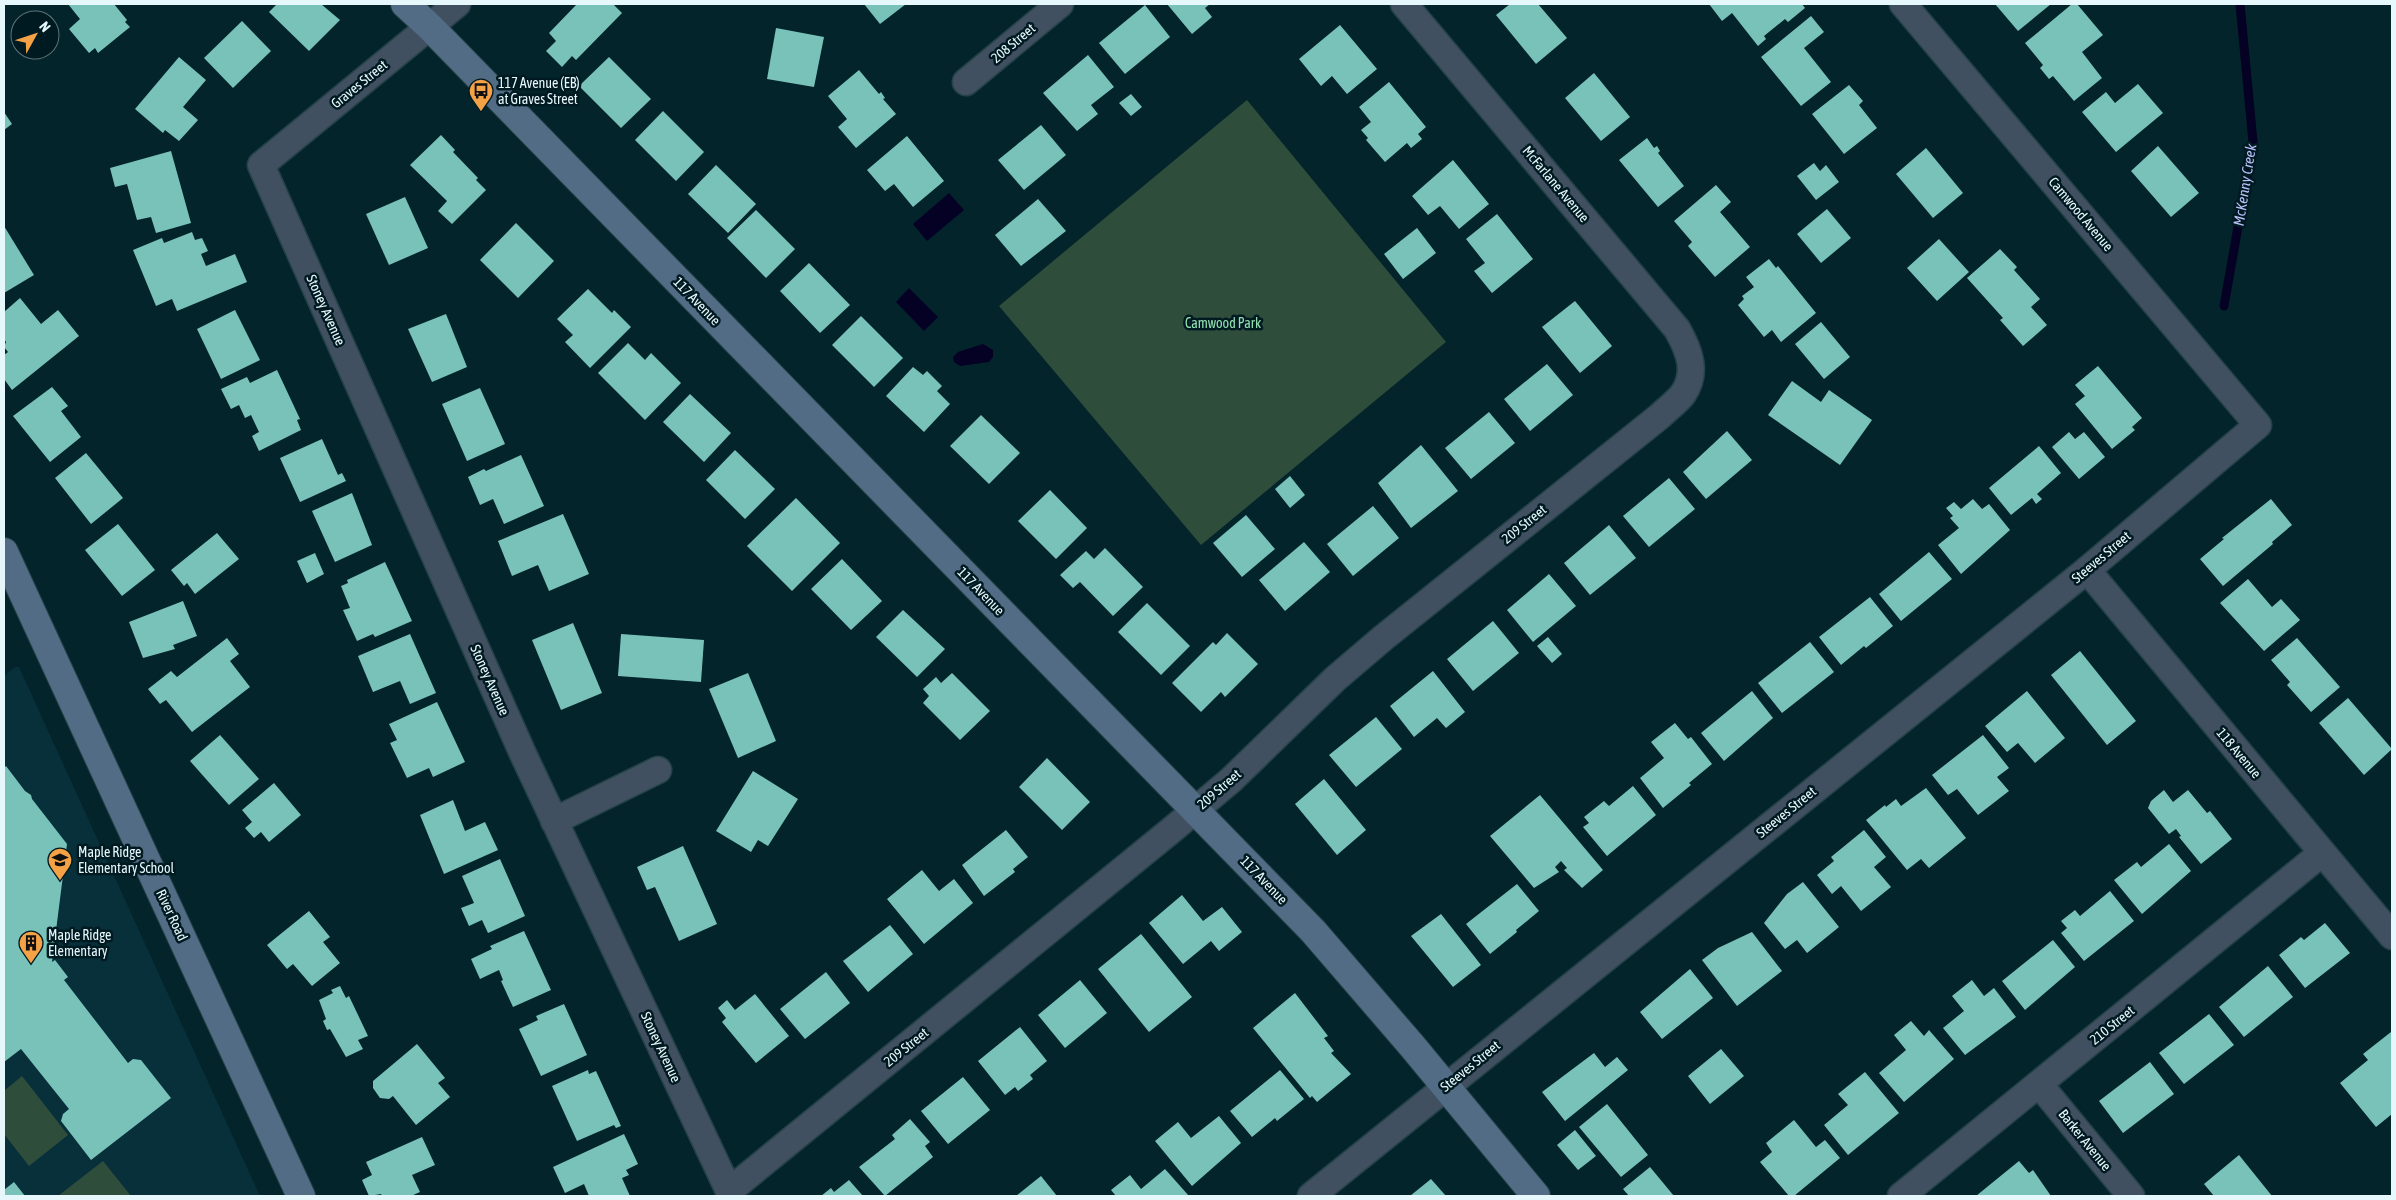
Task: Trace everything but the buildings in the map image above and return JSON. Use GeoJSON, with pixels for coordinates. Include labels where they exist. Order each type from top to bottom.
{"type":"FeatureCollection","features":[{"type":"Feature","properties":{"kind":"street","name":"117 Avenue"},"geometry":{"type":"LineString","coordinates":[[405,4],[430,27],[1313,931],[1446,1086],[1536,1196]]}},
{"type":"Feature","properties":{"kind":"street","name":"Graves Street"},"geometry":{"type":"LineString","coordinates":[[261,164],[457,4]]}},
{"type":"Feature","properties":{"kind":"street","name":"208 Street"},"geometry":{"type":"LineString","coordinates":[[966,82],[1060,4]]}},
{"type":"Feature","properties":{"kind":"street","name":"McFarlane Avenue"},"geometry":{"type":"LineString","coordinates":[[1404,4],[1678,329],[1689,350],[1692,372]]}},
{"type":"Feature","properties":{"kind":"street","name":"Camwood Avenue"},"geometry":{"type":"LineString","coordinates":[[1903,4],[2258,425]]}},
{"type":"Feature","properties":{"kind":"street","name":"Stoney Avenue"},"geometry":{"type":"LineString","coordinates":[[261,164],[554,821],[729,1191]]}},
{"type":"Feature","properties":{"kind":"street","name":"209 Street"},"geometry":{"type":"LineString","coordinates":[[729,1191],[1231,780],[1335,679],[1383,638],[1660,416],[1683,394],[1692,372]]}},
{"type":"Feature","properties":{"kind":"street","name":"Steeves Street"},"geometry":{"type":"LineString","coordinates":[[1311,1196],[2087,570],[2258,425]]}},
{"type":"Feature","properties":{"kind":"street","name":"River Road"},"geometry":{"type":"LineString","coordinates":[[4,552],[301,1196]]}},
{"type":"Feature","properties":{"kind":"street","name":"118 Avenue"},"geometry":{"type":"LineString","coordinates":[[2087,570],[2392,936]]}},
{"type":"Feature","properties":{"kind":"street"},"geometry":{"type":"LineString","coordinates":[[554,821],[658,770]]}},
{"type":"Feature","properties":{"kind":"street","name":"210 Street"},"geometry":{"type":"LineString","coordinates":[[1901,1196],[2322,853]]}},
{"type":"Feature","properties":{"kind":"street","name":"Barker Avenue"},"geometry":{"type":"LineString","coordinates":[[2039,1084],[2131,1196]]}},
{"type":"Feature","properties":{"kind":"shaded area"},"geometry":{"type":"Polygon","coordinates":[[[949,193],[964,210],[927,241],[913,224],[949,193]]]}},
{"type":"Feature","properties":{"kind":"shaded area"},"geometry":{"type":"Polygon","coordinates":[[[909,288],[938,317],[924,331],[896,302],[909,288]]]}},
{"type":"Feature","properties":{"kind":"shaded area"},"geometry":{"type":"Polygon","coordinates":[[[983,344],[993,350],[993,357],[989,362],[960,366],[954,362],[953,357],[958,352],[983,344]]]}},
{"type":"Feature","properties":{"kind":"shaded area","name":"Maple Ridge Elementary School"},"geometry":{"type":"Polygon","coordinates":[[[15,667],[19,667],[260,1196],[4,1196],[4,676],[15,667]]]}},
{"type":"Feature","properties":{"kind":"green space","name":"Camwood Park"},"geometry":{"type":"Polygon","coordinates":[[[1247,100],[1446,342],[1201,545],[999,306],[1247,100]]]}},
{"type":"Feature","properties":{"kind":"green space"},"geometry":{"type":"Polygon","coordinates":[[[22,1076],[68,1135],[29,1166],[4,1134],[4,1091],[22,1076]]]}},
{"type":"Feature","properties":{"kind":"green space"},"geometry":{"type":"Polygon","coordinates":[[[103,1161],[131,1196],[58,1196],[103,1161]]]}},
{"type":"Feature","properties":{"kind":"waterway","name":"McKenny Creek"},"geometry":{"type":"LineString","coordinates":[[2224,306],[2253,142],[2240,4]]}},
{"type":"Feature","properties":{"kind":"place","name":"117 Avenue (EB) at Graves Street"},"geometry":{"type":"Point","coordinates":[481,112]}},
{"type":"Feature","properties":{"kind":"place","name":"Maple Ridge Elementary School"},"geometry":{"type":"Point","coordinates":[60,881]}},
{"type":"Feature","properties":{"kind":"place","name":"Maple Ridge Elementary"},"geometry":{"type":"Point","coordinates":[31,964]}}]}
